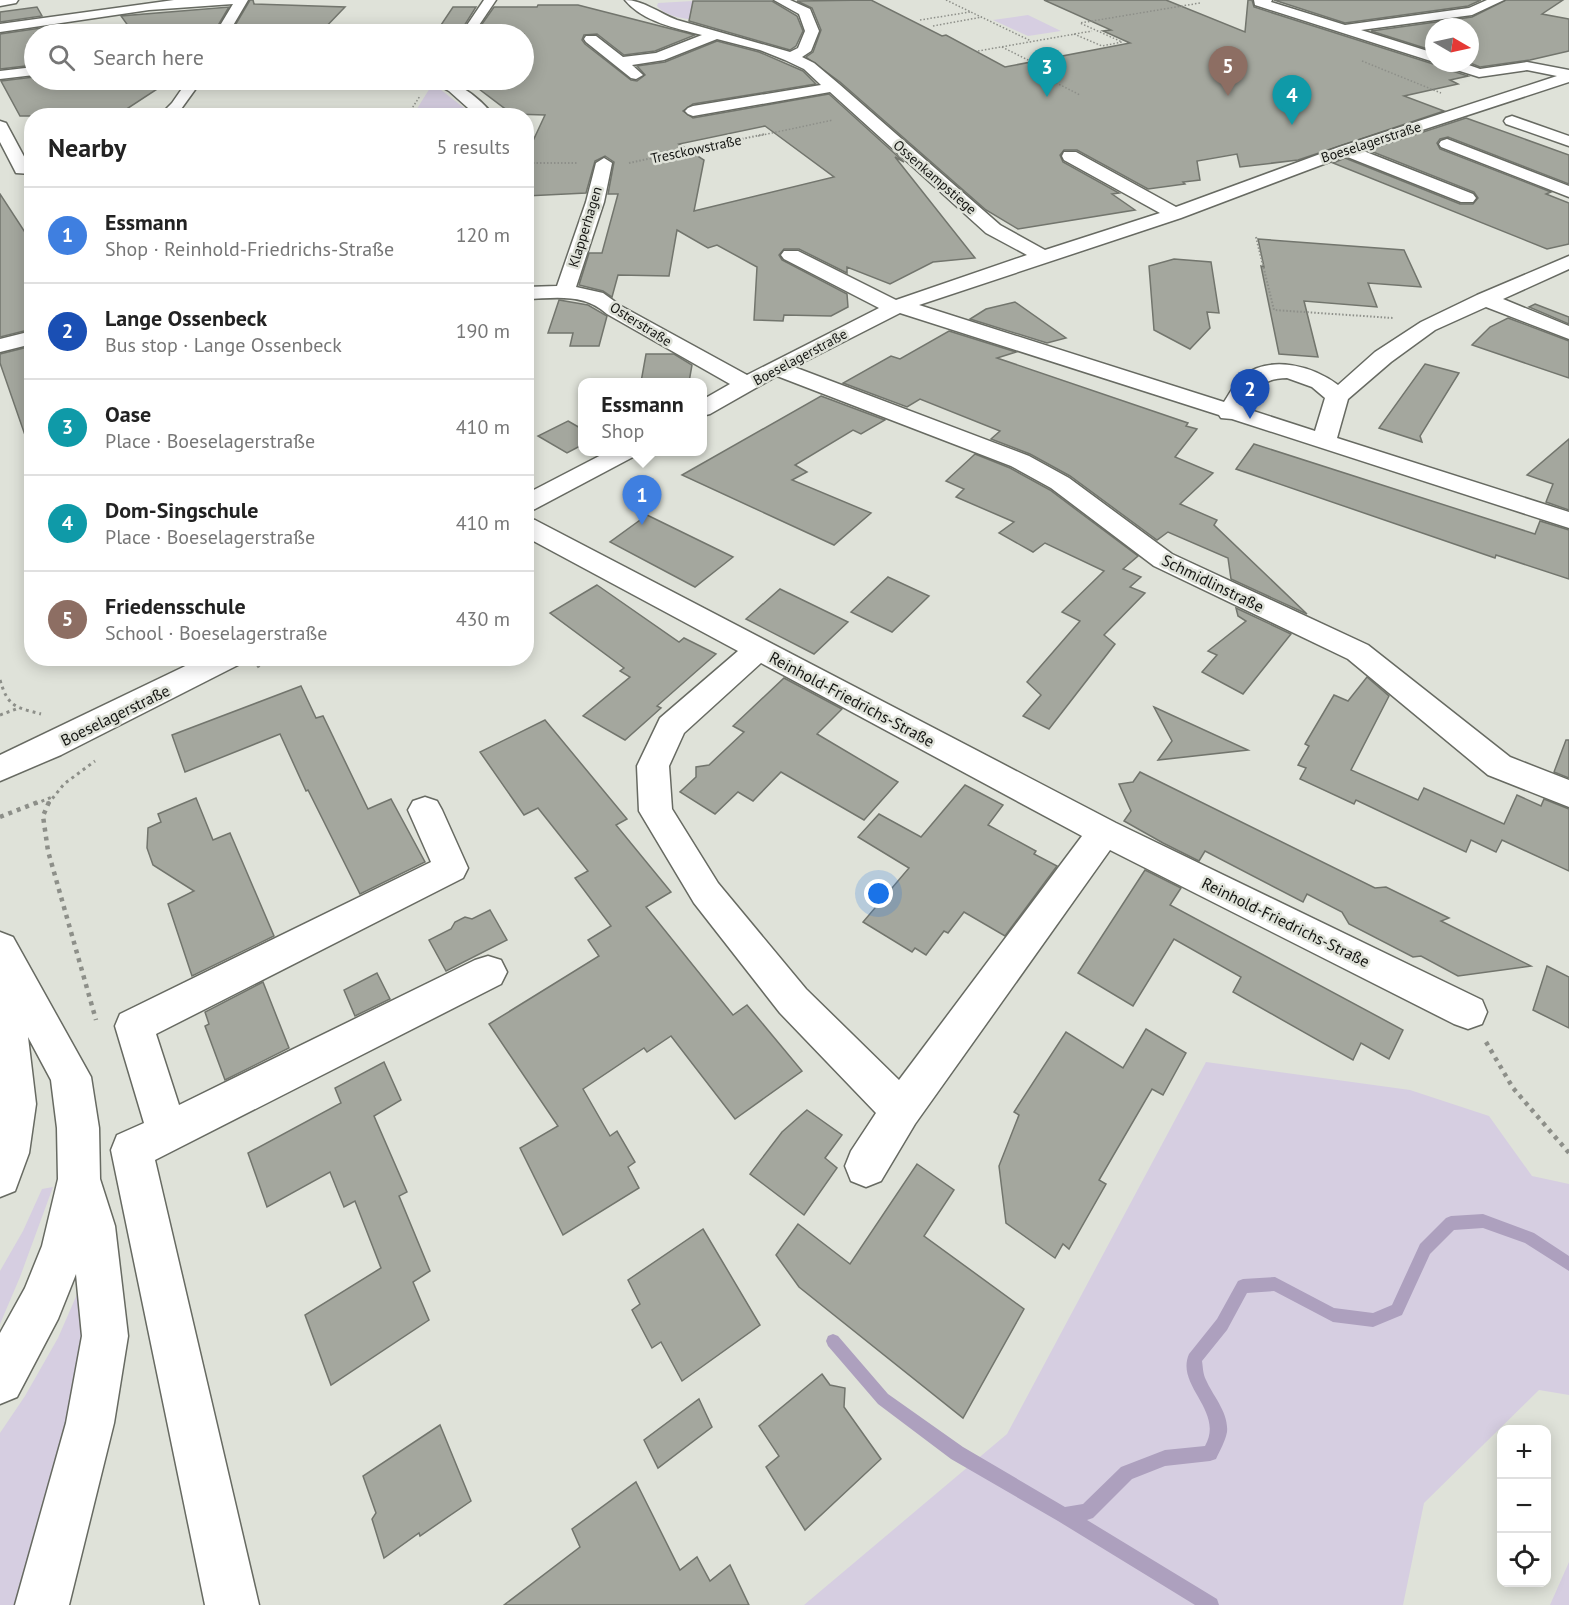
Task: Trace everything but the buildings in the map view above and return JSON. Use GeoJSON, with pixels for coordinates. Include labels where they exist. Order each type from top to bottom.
{"type":"FeatureCollection","features":[{"type":"Feature","properties":{"kind":"street"},"geometry":{"type":"LineString","coordinates":[[0,2],[12,0]]}},
{"type":"Feature","properties":{"kind":"street"},"geometry":{"type":"LineString","coordinates":[[29,24],[204,0],[241,0],[228,24]]}},
{"type":"Feature","properties":{"kind":"street"},"geometry":{"type":"LineString","coordinates":[[474,24],[490,0]]}},
{"type":"Feature","properties":{"kind":"street","name":"Ossenkampstiege"},"geometry":{"type":"LineString","coordinates":[[631,0],[646,13],[790,56],[809,66],[993,228],[1043,256]]}},
{"type":"Feature","properties":{"kind":"street"},"geometry":{"type":"LineString","coordinates":[[780,0],[805,12],[812,31],[804,51],[790,56]]}},
{"type":"Feature","properties":{"kind":"street"},"geometry":{"type":"LineString","coordinates":[[1266,0],[1259,2],[1425,55]]}},
{"type":"Feature","properties":{"kind":"street"},"geometry":{"type":"LineString","coordinates":[[1345,29],[1472,11],[1498,0]]}},
{"type":"Feature","properties":{"kind":"street"},"geometry":{"type":"LineString","coordinates":[[1323,22],[1325,8]]}},
{"type":"Feature","properties":{"kind":"street"},"geometry":{"type":"LineString","coordinates":[[0,28],[24,25]]}},
{"type":"Feature","properties":{"kind":"street"},"geometry":{"type":"LineString","coordinates":[[620,62],[659,57],[718,34]]}},
{"type":"Feature","properties":{"kind":"street"},"geometry":{"type":"LineString","coordinates":[[591,39],[642,80]]}},
{"type":"Feature","properties":{"kind":"street"},"geometry":{"type":"LineString","coordinates":[[1476,72],[1527,66],[1569,76]]}},
{"type":"Feature","properties":{"kind":"street"},"geometry":{"type":"LineString","coordinates":[[0,75],[24,72]]}},
{"type":"Feature","properties":{"kind":"street","name":"Boeselagerstraße"},"geometry":{"type":"LineString","coordinates":[[707,406],[776,368],[898,306],[1175,214],[1345,150],[1569,76]]}},
{"type":"Feature","properties":{"kind":"street"},"geometry":{"type":"LineString","coordinates":[[693,111],[834,87]]}},
{"type":"Feature","properties":{"kind":"street"},"geometry":{"type":"LineString","coordinates":[[175,108],[188,90]]}},
{"type":"Feature","properties":{"kind":"street"},"geometry":{"type":"LineString","coordinates":[[456,90],[478,108]]}},
{"type":"Feature","properties":{"kind":"street"},"geometry":{"type":"LineString","coordinates":[[1512,121],[1569,141]]}},
{"type":"Feature","properties":{"kind":"street"},"geometry":{"type":"LineString","coordinates":[[0,126],[24,169]]}},
{"type":"Feature","properties":{"kind":"street"},"geometry":{"type":"LineString","coordinates":[[1447,144],[1569,192]]}},
{"type":"Feature","properties":{"kind":"street"},"geometry":{"type":"LineString","coordinates":[[1345,150],[1467,198]]}},
{"type":"Feature","properties":{"kind":"street"},"geometry":{"type":"LineString","coordinates":[[1070,156],[1175,214]]}},
{"type":"Feature","properties":{"kind":"street","name":"Klapperhagen"},"geometry":{"type":"LineString","coordinates":[[565,291],[595,202],[604,163]]}},
{"type":"Feature","properties":{"kind":"street"},"geometry":{"type":"LineString","coordinates":[[791,255],[884,303],[1569,520]]}},
{"type":"Feature","properties":{"kind":"street"},"geometry":{"type":"LineString","coordinates":[[1324,442],[1337,397],[1383,357],[1428,326],[1569,262]]}},
{"type":"Feature","properties":{"kind":"street","name":"Osterstraße"},"geometry":{"type":"LineString","coordinates":[[534,293],[565,291],[602,300],[614,310],[748,385]]}},
{"type":"Feature","properties":{"kind":"street"},"geometry":{"type":"LineString","coordinates":[[1484,299],[1569,333]]}},
{"type":"Feature","properties":{"kind":"street"},"geometry":{"type":"LineString","coordinates":[[0,346],[24,340]]}},
{"type":"Feature","properties":{"kind":"street","name":"Schmidlinstraße"},"geometry":{"type":"LineString","coordinates":[[776,368],[1020,461],[1060,483],[1163,560],[1358,652],[1499,766],[1569,794]]}},
{"type":"Feature","properties":{"kind":"street"},"geometry":{"type":"LineString","coordinates":[[1229,413],[1251,380],[1275,372],[1306,375],[1330,388],[1337,397]]}},
{"type":"Feature","properties":{"kind":"street"},"geometry":{"type":"LineString","coordinates":[[534,500],[616,456]]}},
{"type":"Feature","properties":{"kind":"street","name":"Reinhold-Friedrichs-Straße"},"geometry":{"type":"LineString","coordinates":[[534,530],[1104,832],[1468,1012]]}},
{"type":"Feature","properties":{"kind":"street","name":"Reinhold-Friedrichs-Straße"},"geometry":{"type":"LineString","coordinates":[[759,650],[671,726],[653,766],[656,811],[706,893],[793,1001],[901,1110]]}},
{"type":"Feature","properties":{"kind":"street","name":"Boeselagerstraße"},"geometry":{"type":"LineString","coordinates":[[0,769],[51,747],[212,666]]}},
{"type":"Feature","properties":{"kind":"street"},"geometry":{"type":"LineString","coordinates":[[167,1132],[134,1026],[451,868],[425,810]]}},
{"type":"Feature","properties":{"kind":"street"},"geometry":{"type":"LineString","coordinates":[[866,1166],[901,1110],[1104,832]]}},
{"type":"Feature","properties":{"kind":"street"},"geometry":{"type":"LineString","coordinates":[[0,950],[16,1104],[8,1153],[0,1176]]}},
{"type":"Feature","properties":{"kind":"street"},"geometry":{"type":"LineString","coordinates":[[0,950],[71,1077],[78,1128],[79,1179],[64,1246],[46,1294],[0,1380]]}},
{"type":"Feature","properties":{"kind":"street"},"geometry":{"type":"LineString","coordinates":[[232,1605],[132,1149],[488,972]]}},
{"type":"Feature","properties":{"kind":"street"},"geometry":{"type":"LineString","coordinates":[[42,1605],[90,1423],[105,1336],[93,1226],[79,1179]]}},
{"type":"Feature","properties":{"kind":"path"},"geometry":{"type":"LineString","coordinates":[[946,0],[1032,41]]}},
{"type":"Feature","properties":{"kind":"path"},"geometry":{"type":"LineString","coordinates":[[1074,34],[1102,46],[1122,42],[1080,23],[1200,3]]}},
{"type":"Feature","properties":{"kind":"path"},"geometry":{"type":"LineString","coordinates":[[920,20],[970,12]]}},
{"type":"Feature","properties":{"kind":"path"},"geometry":{"type":"LineString","coordinates":[[933,26],[983,17]]}},
{"type":"Feature","properties":{"kind":"path"},"geometry":{"type":"LineString","coordinates":[[978,51],[1094,30]]}},
{"type":"Feature","properties":{"kind":"path"},"geometry":{"type":"LineString","coordinates":[[1001,46],[1030,61],[1037,73],[1080,95]]}},
{"type":"Feature","properties":{"kind":"path"},"geometry":{"type":"LineString","coordinates":[[1369,65],[1444,94]]}},
{"type":"Feature","properties":{"kind":"path","name":"Tresckowstraße"},"geometry":{"type":"LineString","coordinates":[[534,163],[629,163],[863,114]]}},
{"type":"Feature","properties":{"kind":"path"},"geometry":{"type":"LineString","coordinates":[[1256,237],[1274,310],[1397,319],[1428,326]]}},
{"type":"Feature","properties":{"kind":"path"},"geometry":{"type":"LineString","coordinates":[[0,715],[17,708]]}},
{"type":"Feature","properties":{"kind":"path"},"geometry":{"type":"LineString","coordinates":[[65,783],[52,797],[42,819],[97,1023]]}},
{"type":"Feature","properties":{"kind":"path"},"geometry":{"type":"LineString","coordinates":[[0,817],[52,797]]}},
{"type":"Feature","properties":{"kind":"path"},"geometry":{"type":"LineString","coordinates":[[1468,1012],[1513,1088],[1569,1154]]}},
{"type":"Feature","properties":{"kind":"shaded area"},"geometry":{"type":"Polygon","coordinates":[[[693,1],[702,20],[672,15],[657,6],[658,3],[693,1]]]}},
{"type":"Feature","properties":{"kind":"shaded area"},"geometry":{"type":"Polygon","coordinates":[[[1028,15],[1061,31],[1028,36],[993,20],[1028,15]]]}},
{"type":"Feature","properties":{"kind":"shaded area"},"geometry":{"type":"Polygon","coordinates":[[[429,90],[441,90],[464,108],[417,108],[429,90]]]}},
{"type":"Feature","properties":{"kind":"shaded area"},"geometry":{"type":"Polygon","coordinates":[[[1206,1062],[1410,1090],[1489,1116],[1532,1176],[1569,1184],[1569,1395],[1539,1390],[1503,1425],[1497,1425],[1497,1431],[1424,1503],[1403,1605],[804,1605],[1007,1434],[1206,1062]]]}},
{"type":"Feature","properties":{"kind":"shaded area"},"geometry":{"type":"Polygon","coordinates":[[[53,1187],[0,1324],[0,1271],[23,1231],[42,1189],[53,1187]]]}},
{"type":"Feature","properties":{"kind":"shaded area"},"geometry":{"type":"Polygon","coordinates":[[[78,1292],[80,1345],[76,1380],[65,1433],[16,1605],[0,1605],[0,1433],[25,1396],[58,1338],[78,1292]]]}},
{"type":"Feature","properties":{"kind":"shaded area"},"geometry":{"type":"Polygon","coordinates":[[[1569,1562],[1569,1605],[1550,1605],[1569,1562]]]}},
{"type":"Feature","properties":{"kind":"waterway"},"geometry":{"type":"LineString","coordinates":[[1064,1515],[1087,1512],[1127,1473],[1165,1458],[1210,1453],[1219,1432],[1218,1423],[1197,1378],[1194,1359],[1222,1324],[1243,1286],[1275,1284],[1333,1315],[1373,1320],[1397,1310],[1425,1249],[1451,1223],[1483,1221],[1529,1238],[1569,1264]]}},
{"type":"Feature","properties":{"kind":"waterway"},"geometry":{"type":"LineString","coordinates":[[833,1341],[883,1399],[957,1453],[1064,1515]]}},
{"type":"Feature","properties":{"kind":"waterway"},"geometry":{"type":"LineString","coordinates":[[1064,1515],[1211,1605]]}},
{"type":"Feature","properties":{"kind":"place","name":"Friedensschule"},"geometry":{"type":"Point","coordinates":[1228,96]}},
{"type":"Feature","properties":{"kind":"place","name":"Oase"},"geometry":{"type":"Point","coordinates":[1047,97]}},
{"type":"Feature","properties":{"kind":"place","name":"Dom-Singschule"},"geometry":{"type":"Point","coordinates":[1292,125]}},
{"type":"Feature","properties":{"kind":"place","name":"Lange Ossenbeck"},"geometry":{"type":"Point","coordinates":[1250,419]}},
{"type":"Feature","properties":{"kind":"place","name":"Essmann"},"geometry":{"type":"Point","coordinates":[642,525]}}]}
